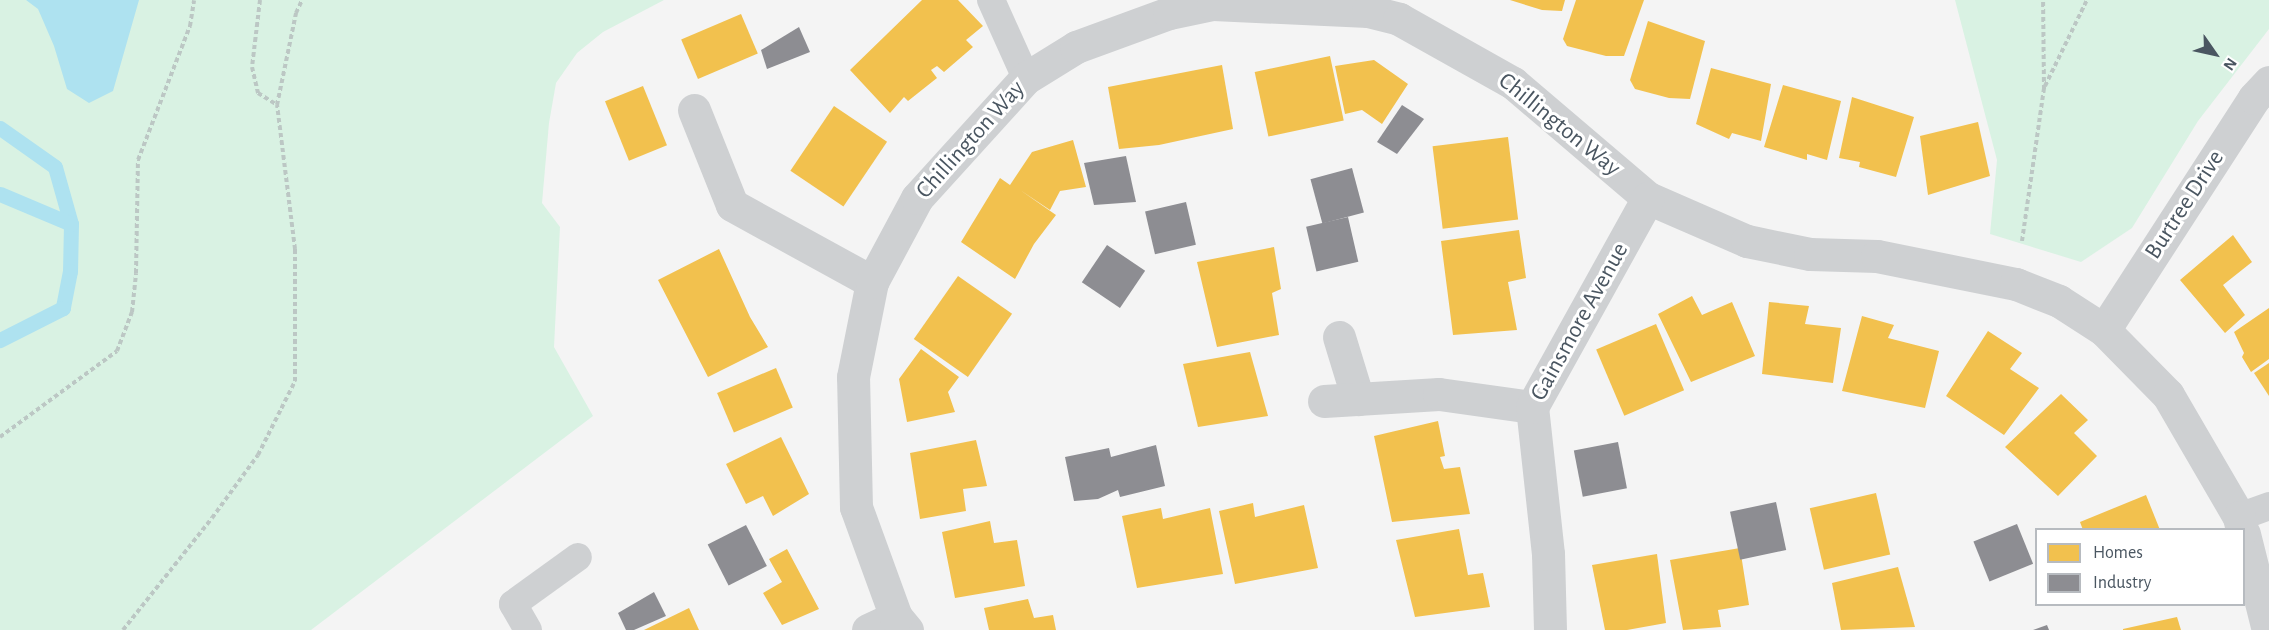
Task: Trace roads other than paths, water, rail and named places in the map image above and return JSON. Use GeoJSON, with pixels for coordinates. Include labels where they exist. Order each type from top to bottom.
{"type":"FeatureCollection","features":[{"type":"Feature","properties":{"kind":"street","name":"Chillington Way"},"geometry":{"type":"LineString","coordinates":[[890,626],[856,507],[853,377],[872,282],[917,198],[1026,78],[1076,47],[1167,6],[1214,4],[1369,6],[1398,19],[1513,83],[1648,198],[1747,241],[1810,254],[1877,256],[2016,284],[2059,301],[2104,330],[2169,395],[2242,527]]}},
{"type":"Feature","properties":{"kind":"street","name":"Burtree Drive"},"geometry":{"type":"LineString","coordinates":[[2104,330],[2254,98],[2269,82]]}},
{"type":"Feature","properties":{"kind":"street"},"geometry":{"type":"LineString","coordinates":[[694,110],[732,204],[872,282]]}},
{"type":"Feature","properties":{"kind":"street","name":"Gainsmore Avenue"},"geometry":{"type":"LineString","coordinates":[[1550,630],[1548,555],[1532,407],[1648,198]]}},
{"type":"Feature","properties":{"kind":"street"},"geometry":{"type":"LineString","coordinates":[[1339,337],[1358,399]]}},
{"type":"Feature","properties":{"kind":"street"},"geometry":{"type":"LineString","coordinates":[[1324,401],[1439,394],[1532,407]]}},
{"type":"Feature","properties":{"kind":"street","name":"Chillington Way"},"geometry":{"type":"LineString","coordinates":[[2245,539],[2268,630]]}},
{"type":"Feature","properties":{"kind":"lane"},"geometry":{"type":"LineString","coordinates":[[991,0],[1026,78]]}},
{"type":"Feature","properties":{"kind":"lane"},"geometry":{"type":"LineString","coordinates":[[2242,527],[2269,506]]}},
{"type":"Feature","properties":{"kind":"lane"},"geometry":{"type":"LineString","coordinates":[[528,630],[513,604],[578,557]]}},
{"type":"Feature","properties":{"kind":"water"},"geometry":{"type":"Polygon","coordinates":[[[26,0],[139,0],[113,91],[89,103],[67,89],[54,46],[38,9],[26,0]]]}},
{"type":"Feature","properties":{"kind":"waterway"},"geometry":{"type":"LineString","coordinates":[[0,128],[55,167],[71,224],[70,271],[63,308],[0,340]]}},
{"type":"Feature","properties":{"kind":"waterway"},"geometry":{"type":"LineString","coordinates":[[0,194],[71,224]]}}]}
